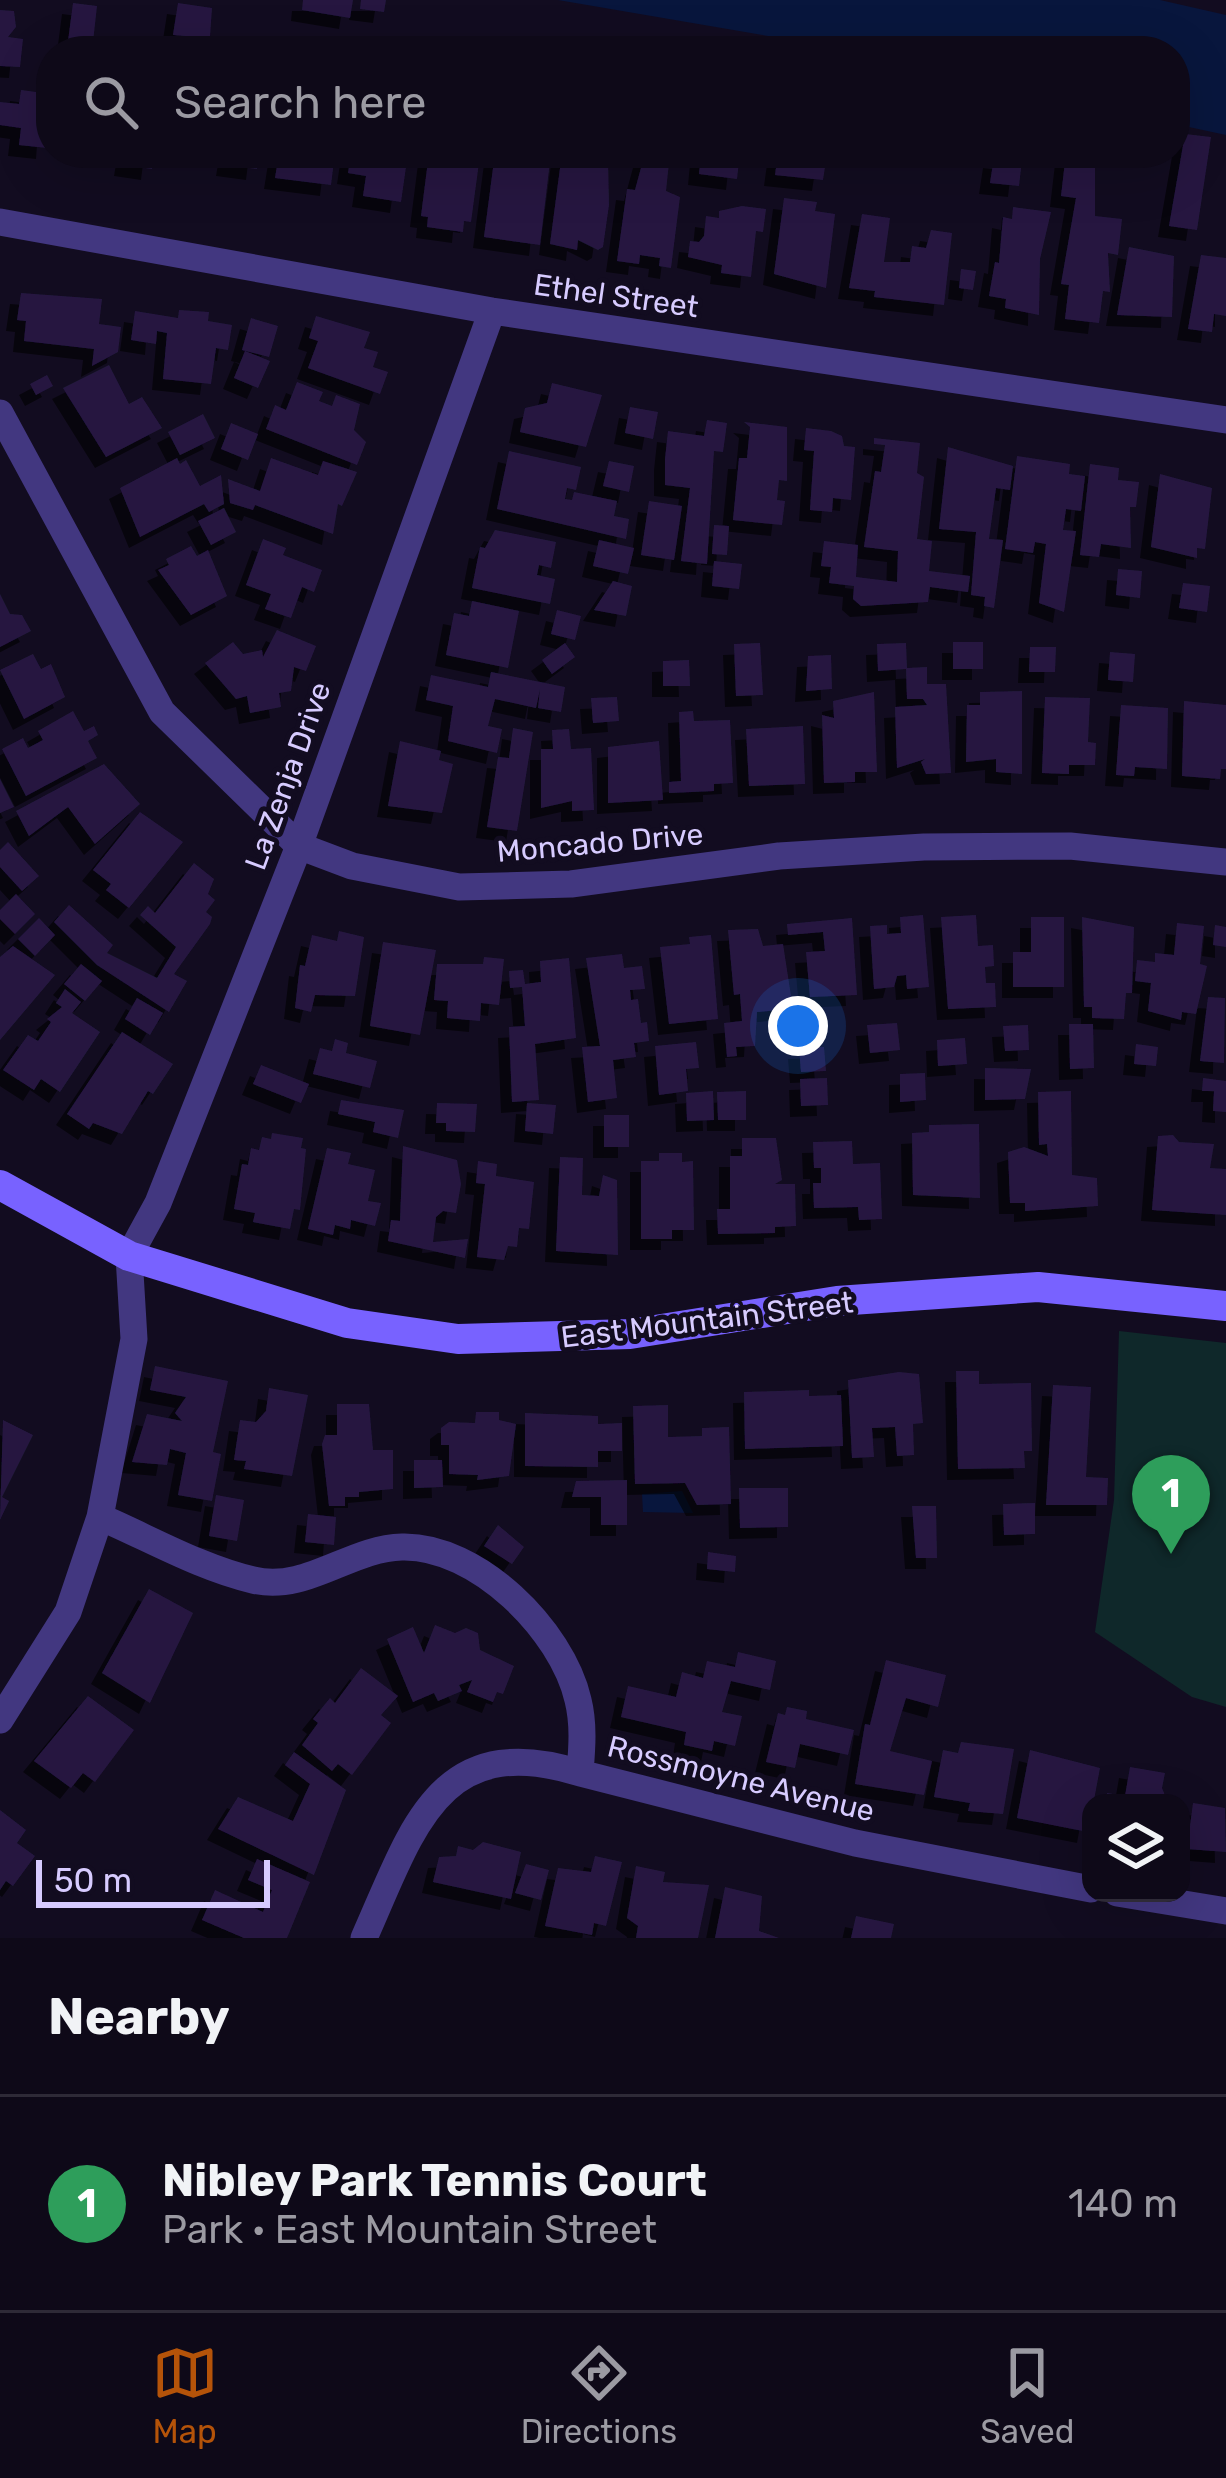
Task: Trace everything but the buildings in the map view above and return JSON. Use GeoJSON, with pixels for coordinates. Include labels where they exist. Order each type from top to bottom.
{"type":"FeatureCollection","features":[{"type":"Feature","properties":{"kind":"street","name":"Ethel Street"},"geometry":{"type":"LineString","coordinates":[[0,222],[492,311],[1226,420]]}},
{"type":"Feature","properties":{"kind":"street","name":"La Zenja Drive"},"geometry":{"type":"LineString","coordinates":[[128,1256],[158,1203],[299,846],[492,311]]}},
{"type":"Feature","properties":{"kind":"street","name":"Moncado Drive"},"geometry":{"type":"LineString","coordinates":[[0,413],[163,712],[234,788],[299,846],[352,866],[459,886],[571,884],[779,856],[924,847],[1070,846],[1226,862]]}},
{"type":"Feature","properties":{"kind":"street","name":"East Mountain Street"},"geometry":{"type":"LineString","coordinates":[[0,1185],[128,1256],[347,1324],[458,1339],[630,1334],[837,1301],[1038,1287],[1226,1306]]}},
{"type":"Feature","properties":{"kind":"street"},"geometry":{"type":"LineString","coordinates":[[0,1720],[68,1612],[100,1517],[134,1339],[128,1256]]}},
{"type":"Feature","properties":{"kind":"street","name":"Rossmoyne Avenue"},"geometry":{"type":"LineString","coordinates":[[100,1517],[253,1580],[289,1583],[400,1546],[429,1549],[466,1564],[541,1628],[578,1696],[580,1773],[855,1843],[1082,1887]]}},
{"type":"Feature","properties":{"kind":"street"},"geometry":{"type":"LineString","coordinates":[[364,1938],[418,1821],[442,1790],[469,1771],[508,1759],[546,1762],[580,1773]]}},
{"type":"Feature","properties":{"kind":"street"},"geometry":{"type":"LineString","coordinates":[[1172,1902],[1226,1911]]}},
{"type":"Feature","properties":{"kind":"green space"},"geometry":{"type":"Polygon","coordinates":[[[1119,1331],[1226,1343],[1226,1707],[1192,1697],[1095,1632],[1114,1500],[1119,1331]]]}},
{"type":"Feature","properties":{"kind":"water"},"geometry":{"type":"Polygon","coordinates":[[[558,0],[1160,0],[1226,15],[1226,135],[1190,127],[1190,36],[768,36],[558,0]]]}},
{"type":"Feature","properties":{"kind":"water"},"geometry":{"type":"Polygon","coordinates":[[[682,1491],[693,1513],[643,1512],[642,1494],[682,1491]]]}},
{"type":"Feature","properties":{"kind":"place","name":"Nibley Park Tennis Court"},"geometry":{"type":"Point","coordinates":[1171,1554]}}]}
